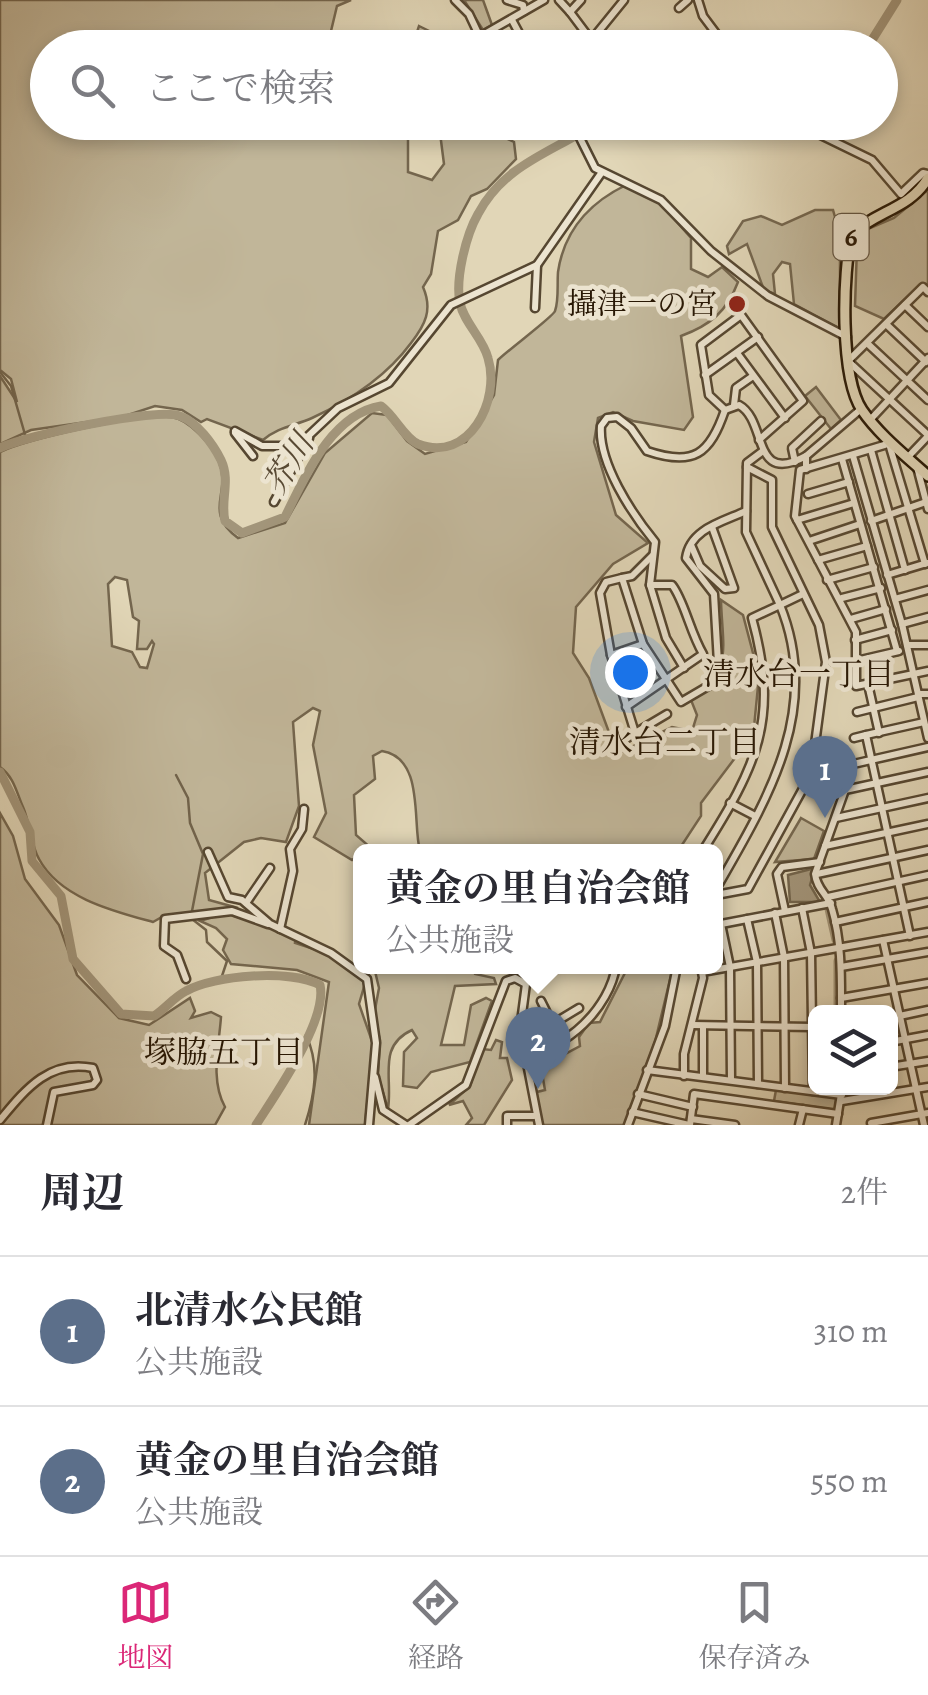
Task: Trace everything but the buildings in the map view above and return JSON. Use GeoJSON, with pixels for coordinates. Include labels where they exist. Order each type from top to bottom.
{"type":"FeatureCollection","features":[{"type":"Feature","properties":{"kind":"main road","name":"6"},"geometry":{"type":"LineString","coordinates":[[928,176],[921,191],[900,208],[852,234],[847,337],[848,361],[861,409],[928,476]]}},
{"type":"Feature","properties":{"kind":"street"},"geometry":{"type":"LineString","coordinates":[[456,0],[477,30]]}},
{"type":"Feature","properties":{"kind":"street"},"geometry":{"type":"LineString","coordinates":[[507,0],[523,6],[524,11]]}},
{"type":"Feature","properties":{"kind":"street"},"geometry":{"type":"LineString","coordinates":[[493,30],[544,0]]}},
{"type":"Feature","properties":{"kind":"street"},"geometry":{"type":"LineString","coordinates":[[559,0],[584,30]]}},
{"type":"Feature","properties":{"kind":"street"},"geometry":{"type":"LineString","coordinates":[[570,12],[581,0]]}},
{"type":"Feature","properties":{"kind":"street"},"geometry":{"type":"LineString","coordinates":[[599,30],[624,0]]}},
{"type":"Feature","properties":{"kind":"street"},"geometry":{"type":"LineString","coordinates":[[679,8],[688,0]]}},
{"type":"Feature","properties":{"kind":"street"},"geometry":{"type":"LineString","coordinates":[[698,0],[714,30]]}},
{"type":"Feature","properties":{"kind":"street"},"geometry":{"type":"LineString","coordinates":[[512,20],[517,30]]}},
{"type":"Feature","properties":{"kind":"street"},"geometry":{"type":"LineString","coordinates":[[580,140],[590,164],[661,200],[711,252],[768,296],[847,337]]}},
{"type":"Feature","properties":{"kind":"street"},"geometry":{"type":"LineString","coordinates":[[831,140],[872,160],[901,194],[923,173],[928,176]]}},
{"type":"Feature","properties":{"kind":"street"},"geometry":{"type":"LineString","coordinates":[[535,308],[537,265],[602,172]]}},
{"type":"Feature","properties":{"kind":"street"},"geometry":{"type":"LineString","coordinates":[[274,502],[310,436],[338,408],[389,383],[427,330],[454,303],[470,292],[537,265]]}},
{"type":"Feature","properties":{"kind":"street"},"geometry":{"type":"LineString","coordinates":[[908,456],[928,435],[848,361],[922,287],[928,292]]}},
{"type":"Feature","properties":{"kind":"street"},"geometry":{"type":"LineString","coordinates":[[906,305],[928,327]]}},
{"type":"Feature","properties":{"kind":"street"},"geometry":{"type":"LineString","coordinates":[[725,410],[710,395],[701,345],[741,315],[804,400],[759,440]]}},
{"type":"Feature","properties":{"kind":"street"},"geometry":{"type":"LineString","coordinates":[[870,420],[927,361],[887,325]]}},
{"type":"Feature","properties":{"kind":"street"},"geometry":{"type":"LineString","coordinates":[[705,375],[758,337]]}},
{"type":"Feature","properties":{"kind":"street"},"geometry":{"type":"LineString","coordinates":[[868,344],[928,400]]}},
{"type":"Feature","properties":{"kind":"street"},"geometry":{"type":"LineString","coordinates":[[737,352],[784,418]]}},
{"type":"Feature","properties":{"kind":"street"},"geometry":{"type":"LineString","coordinates":[[734,406],[736,388],[754,376]]}},
{"type":"Feature","properties":{"kind":"street"},"geometry":{"type":"LineString","coordinates":[[684,668],[666,638],[650,585],[655,542],[631,513],[602,454],[603,420],[614,417],[626,422],[651,453],[695,456],[712,446],[725,410],[734,406],[748,410],[763,451],[780,464],[806,456],[861,409]]}},
{"type":"Feature","properties":{"kind":"street"},"geometry":{"type":"LineString","coordinates":[[795,462],[792,448],[821,421]]}},
{"type":"Feature","properties":{"kind":"street"},"geometry":{"type":"LineString","coordinates":[[253,456],[235,432],[270,448],[291,446],[310,436]]}},
{"type":"Feature","properties":{"kind":"street"},"geometry":{"type":"LineString","coordinates":[[888,575],[926,564],[891,443],[806,469],[796,478],[797,520],[828,580],[842,598],[850,620],[856,640],[856,686],[928,671]]}},
{"type":"Feature","properties":{"kind":"street"},"geometry":{"type":"LineString","coordinates":[[871,450],[906,570]]}},
{"type":"Feature","properties":{"kind":"street"},"geometry":{"type":"LineString","coordinates":[[723,878],[784,763],[796,682],[794,650],[780,605],[748,538],[747,466],[752,456],[763,451]]}},
{"type":"Feature","properties":{"kind":"street"},"geometry":{"type":"LineString","coordinates":[[806,456],[806,469]]}},
{"type":"Feature","properties":{"kind":"street"},"geometry":{"type":"LineString","coordinates":[[853,456],[902,624],[928,738]]}},
{"type":"Feature","properties":{"kind":"street"},"geometry":{"type":"LineString","coordinates":[[842,459],[897,651]]}},
{"type":"Feature","properties":{"kind":"street"},"geometry":{"type":"LineString","coordinates":[[871,520],[907,508],[927,507],[916,465]]}},
{"type":"Feature","properties":{"kind":"street"},"geometry":{"type":"LineString","coordinates":[[723,891],[748,888],[811,774],[826,662],[820,625],[772,527],[772,480],[747,466]]}},
{"type":"Feature","properties":{"kind":"street"},"geometry":{"type":"LineString","coordinates":[[808,494],[849,482]]}},
{"type":"Feature","properties":{"kind":"street"},"geometry":{"type":"LineString","coordinates":[[797,520],[854,503]]}},
{"type":"Feature","properties":{"kind":"street"},"geometry":{"type":"LineString","coordinates":[[622,578],[644,644],[680,702],[716,676],[716,600],[686,558],[690,544],[697,533],[746,510]]}},
{"type":"Feature","properties":{"kind":"street"},"geometry":{"type":"LineString","coordinates":[[809,540],[860,524]]}},
{"type":"Feature","properties":{"kind":"street"},"geometry":{"type":"LineString","coordinates":[[690,544],[700,566],[713,580],[726,589],[734,588],[712,527]]}},
{"type":"Feature","properties":{"kind":"street"},"geometry":{"type":"LineString","coordinates":[[818,560],[867,546]]}},
{"type":"Feature","properties":{"kind":"street"},"geometry":{"type":"LineString","coordinates":[[635,733],[619,684],[600,593],[606,582],[632,576],[653,554]]}},
{"type":"Feature","properties":{"kind":"street"},"geometry":{"type":"LineString","coordinates":[[828,580],[874,567]]}},
{"type":"Feature","properties":{"kind":"street"},"geometry":{"type":"LineString","coordinates":[[626,706],[703,654],[687,628],[672,584],[650,585]]}},
{"type":"Feature","properties":{"kind":"street"},"geometry":{"type":"LineString","coordinates":[[842,598],[880,588]]}},
{"type":"Feature","properties":{"kind":"street"},"geometry":{"type":"LineString","coordinates":[[894,599],[928,590]]}},
{"type":"Feature","properties":{"kind":"street"},"geometry":{"type":"LineString","coordinates":[[707,844],[757,753],[766,675],[752,618],[803,594]]}},
{"type":"Feature","properties":{"kind":"street"},"geometry":{"type":"LineString","coordinates":[[850,620],[886,609]]}},
{"type":"Feature","properties":{"kind":"street"},"geometry":{"type":"LineString","coordinates":[[902,624],[928,617]]}},
{"type":"Feature","properties":{"kind":"street"},"geometry":{"type":"LineString","coordinates":[[856,640],[892,630]]}},
{"type":"Feature","properties":{"kind":"street"},"geometry":{"type":"LineString","coordinates":[[612,655],[644,644]]}},
{"type":"Feature","properties":{"kind":"street"},"geometry":{"type":"LineString","coordinates":[[856,660],[928,645]]}},
{"type":"Feature","properties":{"kind":"street"},"geometry":{"type":"LineString","coordinates":[[619,684],[654,662]]}},
{"type":"Feature","properties":{"kind":"street"},"geometry":{"type":"LineString","coordinates":[[868,684],[880,733]]}},
{"type":"Feature","properties":{"kind":"street"},"geometry":{"type":"LineString","coordinates":[[857,712],[928,694]]}},
{"type":"Feature","properties":{"kind":"street"},"geometry":{"type":"LineString","coordinates":[[624,740],[667,714]]}},
{"type":"Feature","properties":{"kind":"street"},"geometry":{"type":"LineString","coordinates":[[854,738],[925,720]]}},
{"type":"Feature","properties":{"kind":"street"},"geometry":{"type":"LineString","coordinates":[[866,735],[910,936]]}},
{"type":"Feature","properties":{"kind":"street"},"geometry":{"type":"LineString","coordinates":[[840,1005],[841,948],[829,900],[817,888],[816,874],[846,790],[849,765],[928,747]]}},
{"type":"Feature","properties":{"kind":"street"},"geometry":{"type":"LineString","coordinates":[[846,790],[928,772]]}},
{"type":"Feature","properties":{"kind":"street"},"geometry":{"type":"LineString","coordinates":[[835,818],[928,798]]}},
{"type":"Feature","properties":{"kind":"street"},"geometry":{"type":"LineString","coordinates":[[730,803],[755,816]]}},
{"type":"Feature","properties":{"kind":"street"},"geometry":{"type":"LineString","coordinates":[[280,929],[293,871],[290,849],[302,829],[304,809]]}},
{"type":"Feature","properties":{"kind":"street"},"geometry":{"type":"LineString","coordinates":[[825,846],[928,824]]}},
{"type":"Feature","properties":{"kind":"street"},"geometry":{"type":"LineString","coordinates":[[816,874],[928,850]]}},
{"type":"Feature","properties":{"kind":"street"},"geometry":{"type":"LineString","coordinates":[[208,852],[225,894],[246,903],[280,929],[331,952],[353,972]]}},
{"type":"Feature","properties":{"kind":"street"},"geometry":{"type":"LineString","coordinates":[[784,911],[777,874],[782,866],[820,862]]}},
{"type":"Feature","properties":{"kind":"street"},"geometry":{"type":"LineString","coordinates":[[246,903],[270,868]]}},
{"type":"Feature","properties":{"kind":"street"},"geometry":{"type":"LineString","coordinates":[[723,923],[802,908],[928,875]]}},
{"type":"Feature","properties":{"kind":"street"},"geometry":{"type":"LineString","coordinates":[[836,922],[928,902]]}},
{"type":"Feature","properties":{"kind":"street"},"geometry":{"type":"LineString","coordinates":[[802,908],[811,952],[812,1005]]}},
{"type":"Feature","properties":{"kind":"street"},"geometry":{"type":"LineString","coordinates":[[186,979],[174,950],[164,946],[165,920],[232,911],[258,924],[271,924]]}},
{"type":"Feature","properties":{"kind":"street"},"geometry":{"type":"LineString","coordinates":[[775,913],[784,957],[785,1088]]}},
{"type":"Feature","properties":{"kind":"street"},"geometry":{"type":"LineString","coordinates":[[748,919],[757,962],[758,1084]]}},
{"type":"Feature","properties":{"kind":"street"},"geometry":{"type":"LineString","coordinates":[[723,968],[928,932]]}},
{"type":"Feature","properties":{"kind":"street"},"geometry":{"type":"LineString","coordinates":[[883,940],[895,1005]]}},
{"type":"Feature","properties":{"kind":"street"},"geometry":{"type":"LineString","coordinates":[[723,942],[730,967],[732,1080]]}},
{"type":"Feature","properties":{"kind":"street"},"geometry":{"type":"LineString","coordinates":[[840,967],[928,952]]}},
{"type":"Feature","properties":{"kind":"street"},"geometry":{"type":"LineString","coordinates":[[358,974],[367,979],[376,1039],[369,1125]]}},
{"type":"Feature","properties":{"kind":"street"},"geometry":{"type":"LineString","coordinates":[[525,1053],[571,1036],[602,998],[612,974]]}},
{"type":"Feature","properties":{"kind":"street"},"geometry":{"type":"LineString","coordinates":[[628,1125],[665,1026],[675,974]]}},
{"type":"Feature","properties":{"kind":"street"},"geometry":{"type":"LineString","coordinates":[[684,1076],[684,1054],[694,1026],[701,974]]}},
{"type":"Feature","properties":{"kind":"street"},"geometry":{"type":"LineString","coordinates":[[374,1076],[383,1110],[408,1125],[466,1085],[485,1026],[509,978],[524,980],[520,1042],[539,1125]]}},
{"type":"Feature","properties":{"kind":"street"},"geometry":{"type":"LineString","coordinates":[[841,998],[928,983]]}},
{"type":"Feature","properties":{"kind":"street"},"geometry":{"type":"LineString","coordinates":[[541,1001],[553,1025]]}},
{"type":"Feature","properties":{"kind":"street"},"geometry":{"type":"LineString","coordinates":[[520,1042],[579,1008]]}},
{"type":"Feature","properties":{"kind":"street"},"geometry":{"type":"LineString","coordinates":[[898,1016],[928,1010]]}},
{"type":"Feature","properties":{"kind":"street"},"geometry":{"type":"LineString","coordinates":[[898,1024],[924,1113],[924,1125]]}},
{"type":"Feature","properties":{"kind":"street"},"geometry":{"type":"LineString","coordinates":[[694,1026],[808,1027]]}},
{"type":"Feature","properties":{"kind":"street"},"geometry":{"type":"LineString","coordinates":[[703,1026],[703,1076]]}},
{"type":"Feature","properties":{"kind":"street"},"geometry":{"type":"LineString","coordinates":[[898,1040],[928,1035]]}},
{"type":"Feature","properties":{"kind":"street"},"geometry":{"type":"LineString","coordinates":[[898,1066],[928,1061]]}},
{"type":"Feature","properties":{"kind":"street"},"geometry":{"type":"LineString","coordinates":[[0,1120],[38,1078],[67,1068],[94,1068],[93,1085],[54,1092],[47,1125]]}},
{"type":"Feature","properties":{"kind":"street"},"geometry":{"type":"LineString","coordinates":[[647,1070],[808,1090]]}},
{"type":"Feature","properties":{"kind":"street"},"geometry":{"type":"LineString","coordinates":[[898,1090],[928,1086]]}},
{"type":"Feature","properties":{"kind":"street"},"geometry":{"type":"LineString","coordinates":[[638,1094],[692,1106]]}},
{"type":"Feature","properties":{"kind":"street"},"geometry":{"type":"LineString","coordinates":[[690,1123],[694,1094],[838,1114]]}},
{"type":"Feature","properties":{"kind":"street"},"geometry":{"type":"LineString","coordinates":[[836,1125],[842,1095]]}},
{"type":"Feature","properties":{"kind":"street"},"geometry":{"type":"LineString","coordinates":[[798,1125],[803,1109]]}},
{"type":"Feature","properties":{"kind":"street"},"geometry":{"type":"LineString","coordinates":[[632,1112],[690,1123],[736,1125]]}},
{"type":"Feature","properties":{"kind":"street"},"geometry":{"type":"LineString","coordinates":[[858,1125],[924,1113]]}},
{"type":"Feature","properties":{"kind":"street"},"geometry":{"type":"LineString","coordinates":[[504,1119],[534,1116]]}},
{"type":"Feature","properties":{"kind":"shaded area"},"geometry":{"type":"Polygon","coordinates":[[[0,0],[351,0],[337,6],[331,30],[30,30],[30,140],[408,140],[408,172],[432,180],[444,164],[441,140],[514,142],[516,159],[487,189],[471,196],[458,220],[438,231],[431,274],[423,287],[426,317],[401,355],[379,377],[340,403],[263,440],[207,419],[201,422],[182,410],[155,406],[122,417],[31,430],[0,444],[0,376],[17,402],[11,379],[0,370],[0,0]]]}},
{"type":"Feature","properties":{"kind":"shaded area"},"geometry":{"type":"Polygon","coordinates":[[[464,0],[483,0],[492,25],[483,30],[464,0]]]}},
{"type":"Feature","properties":{"kind":"shaded area"},"geometry":{"type":"Polygon","coordinates":[[[626,185],[661,204],[691,238],[691,269],[708,277],[722,267],[738,282],[717,316],[681,336],[693,417],[684,430],[633,421],[613,412],[598,418],[594,442],[616,515],[648,543],[613,564],[576,607],[573,653],[589,678],[617,754],[672,727],[692,731],[697,715],[691,700],[720,668],[721,600],[743,615],[759,676],[754,727],[741,732],[738,754],[701,803],[701,816],[683,844],[419,844],[411,778],[396,756],[382,751],[373,756],[375,779],[354,795],[356,835],[366,844],[353,844],[352,860],[314,837],[326,813],[313,745],[320,711],[313,708],[293,722],[299,806],[286,842],[261,838],[244,842],[205,873],[209,900],[238,908],[162,917],[153,922],[89,901],[60,884],[39,859],[16,790],[0,767],[0,452],[85,428],[171,417],[192,428],[216,455],[222,473],[220,510],[227,528],[238,538],[285,523],[325,453],[372,413],[387,415],[407,441],[425,454],[466,442],[494,395],[498,360],[555,311],[558,272],[566,244],[580,220],[601,200],[626,185]],[[115,577],[108,584],[112,646],[132,652],[140,667],[147,668],[154,644],[152,641],[147,649],[137,649],[139,621],[133,617],[127,580],[115,577]]]}},
{"type":"Feature","properties":{"kind":"shaded area"},"geometry":{"type":"Polygon","coordinates":[[[928,190],[928,286],[922,283],[884,319],[855,306],[857,246],[863,231],[894,218],[928,190]]]}},
{"type":"Feature","properties":{"kind":"shaded area"},"geometry":{"type":"Polygon","coordinates":[[[815,210],[833,210],[835,217],[849,225],[840,240],[840,329],[794,304],[790,264],[782,262],[773,274],[775,294],[764,290],[747,244],[729,254],[727,246],[743,221],[761,216],[782,225],[815,210]]]}},
{"type":"Feature","properties":{"kind":"shaded area"},"geometry":{"type":"Polygon","coordinates":[[[816,387],[841,420],[831,429],[805,396],[816,387]]]}},
{"type":"Feature","properties":{"kind":"shaded area"},"geometry":{"type":"Polygon","coordinates":[[[0,813],[13,836],[25,879],[59,925],[77,975],[119,1018],[149,1025],[190,998],[195,1011],[191,1018],[211,1012],[221,1017],[217,1074],[225,1107],[215,1125],[0,1125],[0,813]]]}},
{"type":"Feature","properties":{"kind":"shaded area"},"geometry":{"type":"Polygon","coordinates":[[[801,818],[824,831],[814,859],[775,862],[801,818]]]}},
{"type":"Feature","properties":{"kind":"shaded area"},"geometry":{"type":"Polygon","coordinates":[[[815,868],[810,885],[820,902],[790,902],[788,875],[815,868]]]}},
{"type":"Feature","properties":{"kind":"shaded area"},"geometry":{"type":"Polygon","coordinates":[[[225,913],[296,936],[295,943],[329,954],[366,980],[359,1004],[373,1044],[365,1125],[309,1125],[329,982],[297,970],[231,964],[223,950],[227,939],[216,928],[200,921],[225,913]]]}},
{"type":"Feature","properties":{"kind":"shaded area"},"geometry":{"type":"Polygon","coordinates":[[[376,974],[475,974],[494,978],[496,984],[455,986],[441,1045],[464,1045],[471,1005],[486,998],[492,1001],[470,1062],[431,1072],[417,1088],[403,1086],[404,1052],[417,1038],[412,1030],[394,1045],[389,1064],[388,1109],[378,1075],[380,1040],[374,1015],[379,988],[376,974]]]}},
{"type":"Feature","properties":{"kind":"shaded area"},"geometry":{"type":"Polygon","coordinates":[[[624,974],[671,974],[655,1042],[625,1125],[543,1125],[533,1093],[545,1090],[541,1067],[580,1046],[579,1037],[589,1023],[600,1022],[624,974]]]}},
{"type":"Feature","properties":{"kind":"shaded area"},"geometry":{"type":"Polygon","coordinates":[[[496,1040],[502,1042],[500,1058],[507,1058],[512,1080],[484,1125],[466,1125],[472,1118],[463,1101],[449,1105],[470,1086],[482,1049],[491,1050],[496,1040]]]}},
{"type":"Feature","properties":{"kind":"shaded area"},"geometry":{"type":"Polygon","coordinates":[[[776,1090],[837,1098],[836,1110],[774,1101],[776,1090]]]}},
{"type":"Feature","properties":{"kind":"waterway","name":"芥川"},"geometry":{"type":"LineString","coordinates":[[878,30],[897,0]]}},
{"type":"Feature","properties":{"kind":"waterway","name":"芥川"},"geometry":{"type":"LineString","coordinates":[[0,448],[90,424],[167,414],[180,416],[204,434],[221,460],[225,475],[225,521],[242,533],[285,517],[322,450],[334,434],[363,411],[381,406],[418,444],[436,448],[452,445],[477,424],[490,392],[488,358],[462,310],[459,293],[463,257],[474,223],[502,182],[567,140]]}},
{"type":"Feature","properties":{"kind":"waterway"},"geometry":{"type":"LineString","coordinates":[[0,372],[11,386],[26,438]]}},
{"type":"Feature","properties":{"kind":"waterway","name":"芥川"},"geometry":{"type":"LineString","coordinates":[[0,772],[30,832],[32,861],[61,896],[73,959],[121,1014],[154,1016],[186,991],[233,978],[291,977],[320,985],[320,1000],[308,1037],[256,1125]]}},
{"type":"Feature","properties":{"kind":"waterway"},"geometry":{"type":"LineString","coordinates":[[176,775],[188,798],[190,823],[203,854],[192,911]]}},
{"type":"Feature","properties":{"kind":"waterway"},"geometry":{"type":"LineString","coordinates":[[829,909],[836,940]]}},
{"type":"Feature","properties":{"kind":"waterway"},"geometry":{"type":"LineString","coordinates":[[192,919],[206,930],[207,942],[227,961],[221,979]]}},
{"type":"Feature","properties":{"kind":"waterway"},"geometry":{"type":"LineString","coordinates":[[838,961],[838,1005]]}},
{"type":"Feature","properties":{"kind":"waterway"},"geometry":{"type":"LineString","coordinates":[[305,1125],[314,1080],[313,1057],[306,1035]]}},
{"type":"Feature","properties":{"kind":"place","name":"攝津一の宮"},"geometry":{"type":"Point","coordinates":[737,304]}},
{"type":"Feature","properties":{"kind":"place","name":"北清水公民館"},"geometry":{"type":"Point","coordinates":[825,818]}},
{"type":"Feature","properties":{"kind":"place","name":"黄金の里自治会館"},"geometry":{"type":"Point","coordinates":[538,1089]}},
{"type":"Feature","properties":{"kind":"district","name":"清水台一丁目"},"geometry":{"type":"Point","coordinates":[799,674]}},
{"type":"Feature","properties":{"kind":"district","name":"清水台二丁目"},"geometry":{"type":"Point","coordinates":[665,742]}},
{"type":"Feature","properties":{"kind":"district","name":"塚脇五丁目"},"geometry":{"type":"Point","coordinates":[224,1052]}}]}
